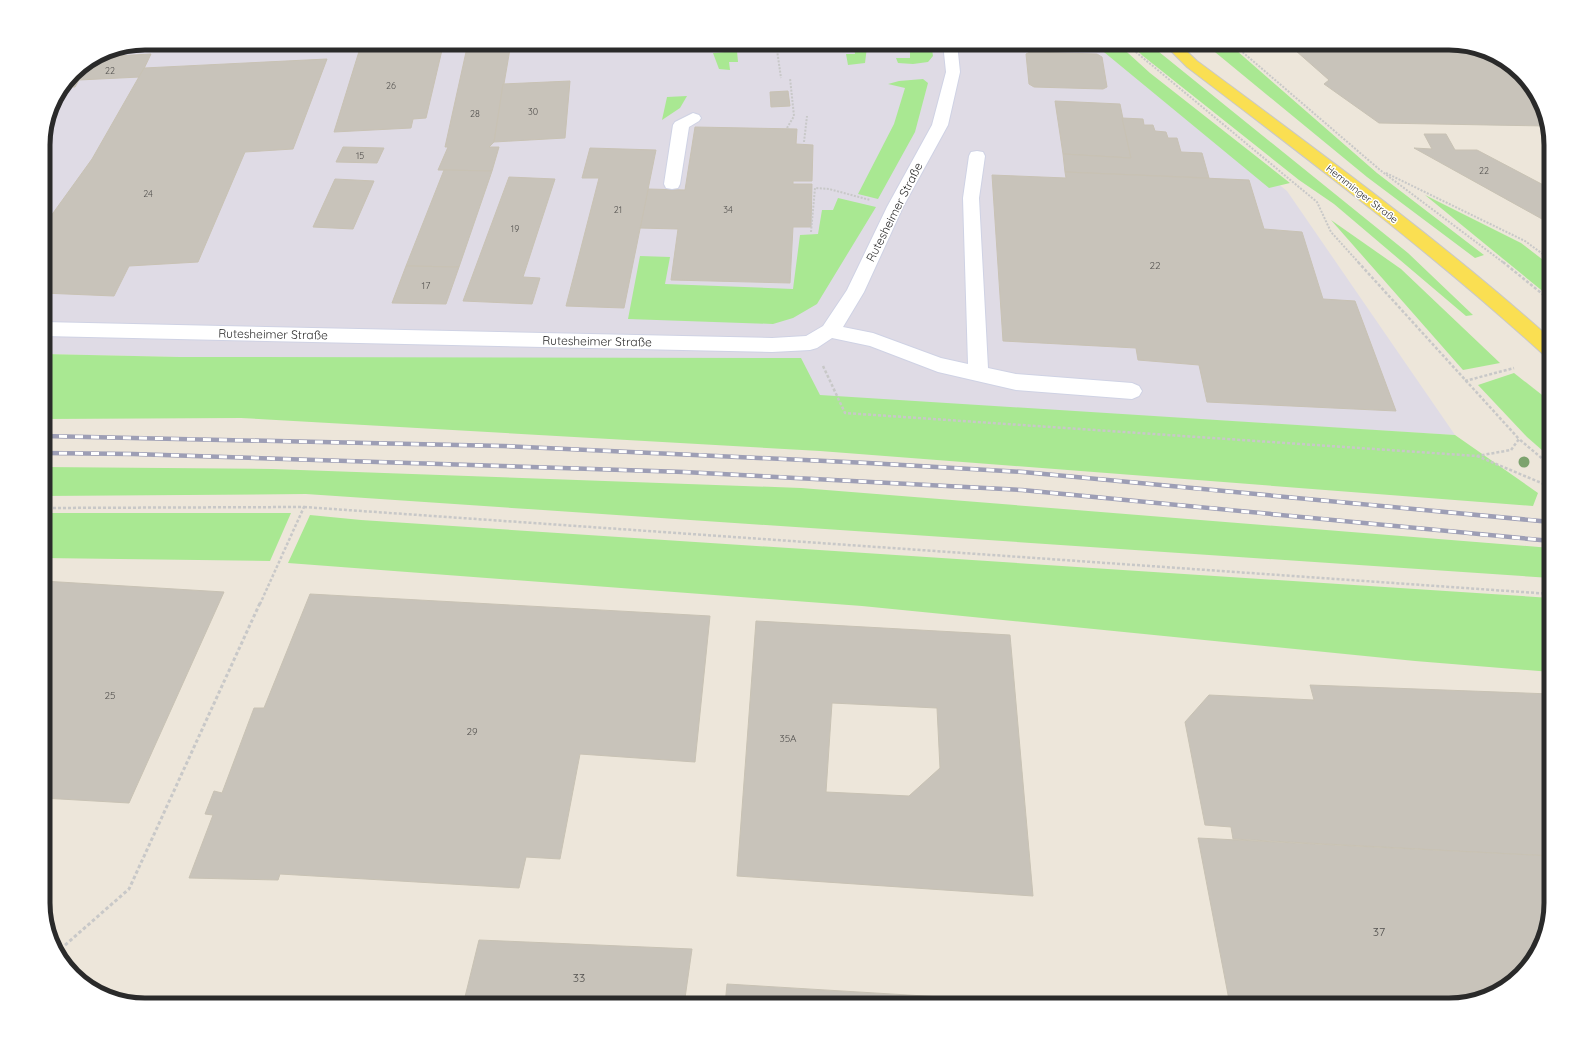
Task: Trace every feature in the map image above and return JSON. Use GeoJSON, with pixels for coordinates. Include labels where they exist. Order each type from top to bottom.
{"type":"FeatureCollection","features":[{"type":"Feature","properties":{"kind":"main road","name":"Hemminger Straße"},"geometry":{"type":"LineString","coordinates":[[1177,50],[1192,64],[1347,182],[1463,273],[1544,344]]}},
{"type":"Feature","properties":{"kind":"street","name":"Rutesheimer Straße"},"geometry":{"type":"LineString","coordinates":[[50,329],[772,345],[810,343],[830,330],[855,292],[895,207],[940,125],[952,72],[950,50]]}},
{"type":"Feature","properties":{"kind":"street"},"geometry":{"type":"LineString","coordinates":[[672,184],[681,125],[693,118]]}},
{"type":"Feature","properties":{"kind":"street"},"geometry":{"type":"LineString","coordinates":[[977,156],[971,198],[978,374]]}},
{"type":"Feature","properties":{"kind":"street"},"geometry":{"type":"LineString","coordinates":[[830,330],[872,340],[938,365],[1016,382],[1132,391]]}},
{"type":"Feature","properties":{"kind":"path"},"geometry":{"type":"LineString","coordinates":[[777,50],[781,78]]}},
{"type":"Feature","properties":{"kind":"path"},"geometry":{"type":"LineString","coordinates":[[1133,50],[1317,202],[1331,232],[1519,439],[1544,460]]}},
{"type":"Feature","properties":{"kind":"path"},"geometry":{"type":"LineString","coordinates":[[1240,50],[1380,170],[1503,262],[1544,295]]}},
{"type":"Feature","properties":{"kind":"path"},"geometry":{"type":"LineString","coordinates":[[787,128],[794,116],[790,78]]}},
{"type":"Feature","properties":{"kind":"path"},"geometry":{"type":"LineString","coordinates":[[804,142],[808,116]]}},
{"type":"Feature","properties":{"kind":"path"},"geometry":{"type":"LineString","coordinates":[[1380,170],[1525,240],[1544,255]]}},
{"type":"Feature","properties":{"kind":"path"},"geometry":{"type":"LineString","coordinates":[[811,232],[815,188],[829,189],[895,207]]}},
{"type":"Feature","properties":{"kind":"path"},"geometry":{"type":"LineString","coordinates":[[810,343],[827,373],[845,413],[1477,456],[1510,450],[1519,439]]}},
{"type":"Feature","properties":{"kind":"path"},"geometry":{"type":"LineString","coordinates":[[1466,381],[1514,368]]}},
{"type":"Feature","properties":{"kind":"path"},"geometry":{"type":"LineString","coordinates":[[1477,456],[1544,484]]}},
{"type":"Feature","properties":{"kind":"path"},"geometry":{"type":"LineString","coordinates":[[50,508],[304,507],[1544,594]]}},
{"type":"Feature","properties":{"kind":"path"},"geometry":{"type":"LineString","coordinates":[[62,948],[129,889],[304,507]]}},
{"type":"Feature","properties":{"kind":"shaded area"},"geometry":{"type":"Polygon","coordinates":[[[139,50],[1117,50],[1174,102],[1287,191],[1455,435],[180,357],[50,354],[50,139],[53,120],[66,92],[82,74],[97,63],[120,53],[139,50]]]}},
{"type":"Feature","properties":{"kind":"green space"},"geometry":{"type":"Polygon","coordinates":[[[854,50],[867,50],[865,63],[848,65],[846,54],[855,54],[854,50]]]}},
{"type":"Feature","properties":{"kind":"green space"},"geometry":{"type":"Polygon","coordinates":[[[910,50],[932,50],[933,56],[928,62],[913,64],[898,63],[896,58],[910,58],[910,50]]]}},
{"type":"Feature","properties":{"kind":"green space"},"geometry":{"type":"Polygon","coordinates":[[[1101,50],[1125,50],[1150,73],[1290,183],[1269,188],[1101,50]]]}},
{"type":"Feature","properties":{"kind":"green space"},"geometry":{"type":"Polygon","coordinates":[[[1137,50],[1157,50],[1408,253],[1473,315],[1466,316],[1334,204],[1299,180],[1137,50]]]}},
{"type":"Feature","properties":{"kind":"green space"},"geometry":{"type":"Polygon","coordinates":[[[1213,50],[1236,50],[1377,173],[1484,255],[1475,258],[1367,177],[1213,50]]]}},
{"type":"Feature","properties":{"kind":"green space"},"geometry":{"type":"Polygon","coordinates":[[[737,51],[738,62],[729,62],[730,70],[719,69],[713,53],[737,51]]]}},
{"type":"Feature","properties":{"kind":"green space"},"geometry":{"type":"Polygon","coordinates":[[[923,79],[928,83],[915,132],[878,199],[858,194],[894,124],[905,88],[888,84],[899,81],[923,79]]]}},
{"type":"Feature","properties":{"kind":"green space"},"geometry":{"type":"Polygon","coordinates":[[[687,96],[680,108],[662,120],[667,97],[687,96]]]}},
{"type":"Feature","properties":{"kind":"green space"},"geometry":{"type":"Polygon","coordinates":[[[1425,195],[1521,243],[1544,261],[1544,292],[1425,195]]]}},
{"type":"Feature","properties":{"kind":"green space"},"geometry":{"type":"Polygon","coordinates":[[[838,198],[876,207],[817,304],[793,318],[773,324],[628,319],[640,256],[670,257],[665,284],[793,289],[800,235],[818,234],[822,210],[833,210],[838,198]]]}},
{"type":"Feature","properties":{"kind":"green space"},"geometry":{"type":"Polygon","coordinates":[[[1331,220],[1401,269],[1500,363],[1463,370],[1331,220]]]}},
{"type":"Feature","properties":{"kind":"green space"},"geometry":{"type":"Polygon","coordinates":[[[50,354],[180,357],[801,358],[820,395],[1455,435],[1538,493],[1533,506],[820,451],[241,418],[50,419],[50,354]]]}},
{"type":"Feature","properties":{"kind":"green space"},"geometry":{"type":"Polygon","coordinates":[[[1514,373],[1544,397],[1544,452],[1527,437],[1478,385],[1514,373]]]}},
{"type":"Feature","properties":{"kind":"green space"},"geometry":{"type":"Polygon","coordinates":[[[50,467],[272,469],[801,488],[1544,547],[1544,578],[306,494],[50,496],[50,467]]]}},
{"type":"Feature","properties":{"kind":"green space"},"geometry":{"type":"Polygon","coordinates":[[[50,513],[291,513],[270,561],[50,558],[50,513]]]}},
{"type":"Feature","properties":{"kind":"green space"},"geometry":{"type":"Polygon","coordinates":[[[310,515],[361,520],[1544,598],[1544,671],[1415,661],[862,606],[288,563],[310,515]]]}},
{"type":"Feature","properties":{"kind":"building"},"geometry":{"type":"Polygon","coordinates":[[[359,50],[442,50],[426,118],[413,119],[411,128],[334,132],[359,50]]]}},
{"type":"Feature","properties":{"kind":"building"},"geometry":{"type":"Polygon","coordinates":[[[466,50],[510,50],[494,142],[489,147],[499,147],[492,171],[438,170],[448,147],[445,147],[466,50]]]}},
{"type":"Feature","properties":{"kind":"building"},"geometry":{"type":"Polygon","coordinates":[[[1295,50],[1449,50],[1474,53],[1502,66],[1520,82],[1534,103],[1542,126],[1379,123],[1324,84],[1329,80],[1295,50]]]}},
{"type":"Feature","properties":{"kind":"building"},"geometry":{"type":"Polygon","coordinates":[[[1030,52],[1097,54],[1102,57],[1107,87],[1103,89],[1034,87],[1029,84],[1026,54],[1030,52]]]}},
{"type":"Feature","properties":{"kind":"building"},"geometry":{"type":"Polygon","coordinates":[[[151,54],[140,77],[79,80],[75,87],[70,87],[87,70],[111,56],[151,54]]]}},
{"type":"Feature","properties":{"kind":"building"},"geometry":{"type":"Polygon","coordinates":[[[327,59],[293,149],[245,152],[198,262],[129,266],[114,296],[50,293],[50,217],[92,159],[144,68],[327,59]]]}},
{"type":"Feature","properties":{"kind":"building"},"geometry":{"type":"Polygon","coordinates":[[[570,81],[565,138],[494,142],[503,84],[570,81]]]}},
{"type":"Feature","properties":{"kind":"building"},"geometry":{"type":"Polygon","coordinates":[[[788,91],[790,106],[771,107],[770,92],[788,91]]]}},
{"type":"Feature","properties":{"kind":"building"},"geometry":{"type":"Polygon","coordinates":[[[1055,101],[1120,104],[1131,158],[1063,154],[1055,101]]]}},
{"type":"Feature","properties":{"kind":"building"},"geometry":{"type":"Polygon","coordinates":[[[1122,118],[1143,119],[1144,125],[1153,125],[1155,131],[1166,132],[1168,138],[1177,138],[1181,152],[1202,153],[1209,178],[1065,172],[1063,154],[1131,158],[1122,118]]]}},
{"type":"Feature","properties":{"kind":"building"},"geometry":{"type":"Polygon","coordinates":[[[695,127],[797,129],[796,144],[813,145],[812,181],[793,181],[793,184],[812,184],[811,227],[793,227],[790,283],[671,280],[678,229],[640,228],[648,189],[685,190],[695,127]]]}},
{"type":"Feature","properties":{"kind":"building"},"geometry":{"type":"Polygon","coordinates":[[[1424,134],[1446,134],[1455,150],[1477,150],[1544,185],[1544,220],[1414,148],[1432,149],[1424,134]]]}},
{"type":"Feature","properties":{"kind":"building"},"geometry":{"type":"Polygon","coordinates":[[[343,147],[384,148],[377,163],[336,162],[343,147]]]}},
{"type":"Feature","properties":{"kind":"building"},"geometry":{"type":"Polygon","coordinates":[[[590,148],[656,150],[624,308],[566,306],[599,178],[582,178],[590,148]]]}},
{"type":"Feature","properties":{"kind":"building"},"geometry":{"type":"Polygon","coordinates":[[[444,170],[492,171],[459,267],[406,266],[444,170]]]}},
{"type":"Feature","properties":{"kind":"building"},"geometry":{"type":"Polygon","coordinates":[[[1065,172],[1249,180],[1264,229],[1302,232],[1323,299],[1355,301],[1396,411],[1207,402],[1199,365],[1138,360],[1136,348],[1003,341],[992,175],[1066,178],[1065,172]]]}},
{"type":"Feature","properties":{"kind":"building"},"geometry":{"type":"Polygon","coordinates":[[[509,177],[555,179],[523,277],[540,278],[532,304],[463,301],[509,177]]]}},
{"type":"Feature","properties":{"kind":"building"},"geometry":{"type":"Polygon","coordinates":[[[335,179],[374,181],[353,229],[313,227],[335,179]]]}},
{"type":"Feature","properties":{"kind":"building"},"geometry":{"type":"Polygon","coordinates":[[[406,266],[459,267],[446,304],[392,303],[406,266]]]}},
{"type":"Feature","properties":{"kind":"building"},"geometry":{"type":"Polygon","coordinates":[[[50,581],[224,592],[129,803],[50,798],[50,581]]]}},
{"type":"Feature","properties":{"kind":"building"},"geometry":{"type":"Polygon","coordinates":[[[310,594],[710,616],[695,762],[580,754],[560,859],[526,857],[519,888],[280,874],[278,880],[189,878],[213,815],[205,814],[214,791],[222,793],[254,708],[264,708],[310,594]]]}},
{"type":"Feature","properties":{"kind":"building"},"geometry":{"type":"Polygon","coordinates":[[[756,621],[1010,635],[1033,896],[737,876],[756,621]],[[832,703],[826,792],[909,796],[940,768],[937,708],[832,703]]]}},
{"type":"Feature","properties":{"kind":"building"},"geometry":{"type":"Polygon","coordinates":[[[1310,685],[1544,694],[1544,856],[1233,839],[1231,827],[1205,825],[1185,722],[1209,695],[1314,700],[1310,685]]]}},
{"type":"Feature","properties":{"kind":"building"},"geometry":{"type":"Polygon","coordinates":[[[1198,838],[1544,856],[1543,916],[1539,934],[1534,945],[1528,956],[1512,974],[1502,982],[1480,993],[1449,998],[1229,998],[1198,838]]]}},
{"type":"Feature","properties":{"kind":"building"},"geometry":{"type":"Polygon","coordinates":[[[479,940],[692,949],[685,998],[465,998],[479,940]]]}},
{"type":"Feature","properties":{"kind":"building"},"geometry":{"type":"Polygon","coordinates":[[[727,984],[958,998],[726,998],[727,984]]]}},
{"type":"Feature","properties":{"kind":"railway"},"geometry":{"type":"LineString","coordinates":[[50,436],[503,446],[868,463],[1023,472],[1544,521]]}},
{"type":"Feature","properties":{"kind":"railway"},"geometry":{"type":"LineString","coordinates":[[50,453],[133,454],[684,472],[1022,490],[1544,540]]}}]}
